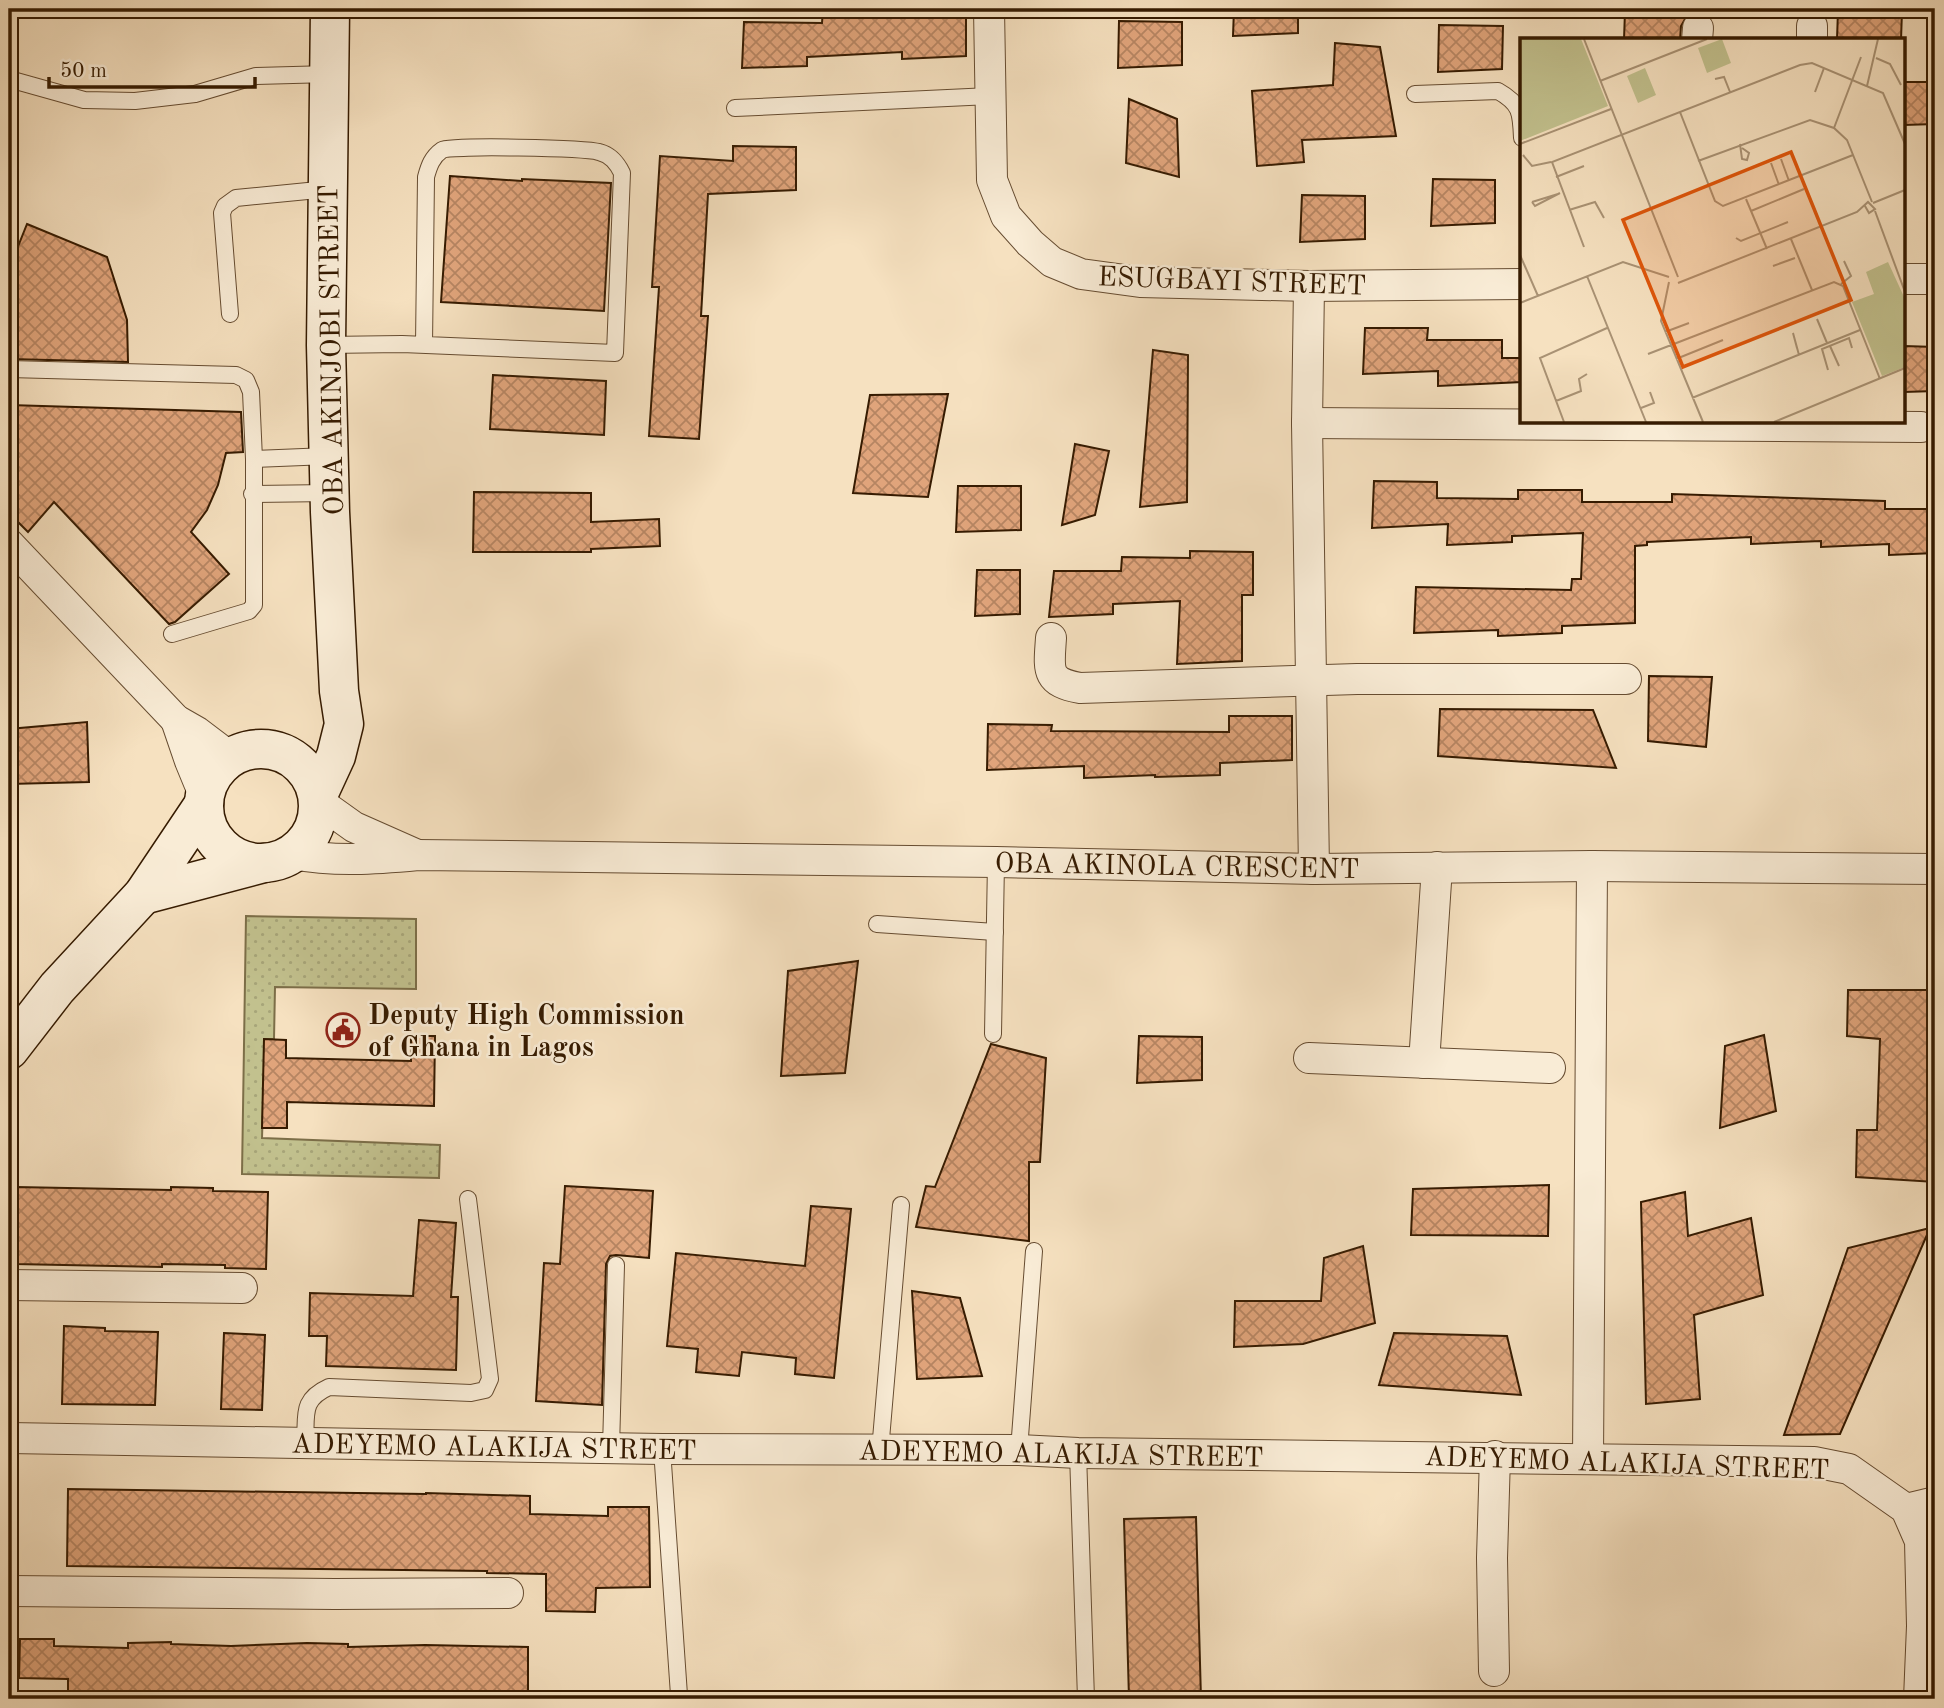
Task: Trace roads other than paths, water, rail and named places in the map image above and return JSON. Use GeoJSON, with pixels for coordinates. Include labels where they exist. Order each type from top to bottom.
{"type":"FeatureCollection","features":[{"type":"Feature","properties":{"kind":"street","name":"OBA AKINJOBI STREET"},"geometry":{"type":"LineString","coordinates":[[319,798],[336,756],[344,724],[339,691],[326,345],[330,9]]}},
{"type":"Feature","properties":{"kind":"street","name":"ESUGBAYI STREET"},"geometry":{"type":"LineString","coordinates":[[989,9],[992,180],[1006,216],[1030,243],[1052,262],[1081,274],[1140,282],[1309,286],[1520,284]]}},
{"type":"Feature","properties":{"kind":"street"},"geometry":{"type":"LineString","coordinates":[[1906,279],[1935,279]]}},
{"type":"Feature","properties":{"kind":"street"},"geometry":{"type":"LineString","coordinates":[[1309,286],[1307,423],[1314,869]]}},
{"type":"Feature","properties":{"kind":"street"},"geometry":{"type":"LineString","coordinates":[[1307,423],[1921,427]]}},
{"type":"Feature","properties":{"kind":"street"},"geometry":{"type":"LineString","coordinates":[[9,544],[176,720],[230,757]]}},
{"type":"Feature","properties":{"kind":"street"},"geometry":{"type":"LineString","coordinates":[[1051,638],[1049,667],[1054,680],[1080,688],[1312,681],[1626,679]]}},
{"type":"Feature","properties":{"kind":"street","name":"OBA AKINJOBI STREET"},"geometry":{"type":"LineString","coordinates":[[281,752],[322,727],[332,715],[339,691]]}},
{"type":"Feature","properties":{"kind":"street"},"geometry":{"type":"LineString","coordinates":[[176,720],[204,799],[208,827],[217,842],[230,854],[246,861],[279,859]]}},
{"type":"Feature","properties":{"kind":"street"},"geometry":{"type":"LineString","coordinates":[[9,1050],[57,988],[143,895],[204,799],[208,783],[217,769],[230,757],[264,748],[281,752],[299,762],[311,777],[319,798],[317,820],[312,833],[279,859],[143,895]]}},
{"type":"Feature","properties":{"kind":"street","name":"OBA AKINOLA CRESCENT"},"geometry":{"type":"LineString","coordinates":[[319,798],[354,827],[418,855]]}},
{"type":"Feature","properties":{"kind":"street","name":"OBA AKINOLA CRESCENT"},"geometry":{"type":"LineString","coordinates":[[279,859],[359,861],[418,855],[1314,869],[1592,866],[1935,869]]}},
{"type":"Feature","properties":{"kind":"street"},"geometry":{"type":"LineString","coordinates":[[1588,1460],[1592,866]]}},
{"type":"Feature","properties":{"kind":"street"},"geometry":{"type":"LineString","coordinates":[[1424,1063],[1437,867]]}},
{"type":"Feature","properties":{"kind":"street"},"geometry":{"type":"LineString","coordinates":[[1309,1058],[1550,1068]]}},
{"type":"Feature","properties":{"kind":"street"},"geometry":{"type":"LineString","coordinates":[[9,1285],[242,1288]]}},
{"type":"Feature","properties":{"kind":"street","name":"ADEYEMO ALAKIJA STREET"},"geometry":{"type":"LineString","coordinates":[[9,1438],[662,1449],[1019,1450],[1078,1453],[1814,1462],[1849,1469],[1906,1509]]}},
{"type":"Feature","properties":{"kind":"street"},"geometry":{"type":"LineString","coordinates":[[1494,1671],[1492,1558],[1495,1456]]}},
{"type":"Feature","properties":{"kind":"street"},"geometry":{"type":"LineString","coordinates":[[1920,1699],[1920,1541],[1906,1509],[1935,1502]]}},
{"type":"Feature","properties":{"kind":"street"},"geometry":{"type":"LineString","coordinates":[[9,1591],[508,1593]]}},
{"type":"Feature","properties":{"kind":"lane"},"geometry":{"type":"LineString","coordinates":[[9,79],[84,100],[135,101],[195,93],[256,76],[330,74]]}},
{"type":"Feature","properties":{"kind":"lane"},"geometry":{"type":"LineString","coordinates":[[1415,94],[1498,91],[1510,98],[1520,111]]}},
{"type":"Feature","properties":{"kind":"lane"},"geometry":{"type":"LineString","coordinates":[[735,108],[990,96]]}},
{"type":"Feature","properties":{"kind":"lane"},"geometry":{"type":"LineString","coordinates":[[326,345],[424,345],[615,353],[622,173],[617,163],[599,152],[473,147],[444,149],[432,159],[426,177],[424,345]]}},
{"type":"Feature","properties":{"kind":"lane"},"geometry":{"type":"LineString","coordinates":[[230,314],[222,213],[225,205],[236,198],[328,189]]}},
{"type":"Feature","properties":{"kind":"lane"},"geometry":{"type":"LineString","coordinates":[[9,369],[236,376],[246,380],[251,392],[254,459],[254,605],[249,611],[172,634]]}},
{"type":"Feature","properties":{"kind":"lane"},"geometry":{"type":"LineString","coordinates":[[254,459],[329,456]]}},
{"type":"Feature","properties":{"kind":"lane"},"geometry":{"type":"LineString","coordinates":[[252,494],[330,493]]}},
{"type":"Feature","properties":{"kind":"lane"},"geometry":{"type":"LineString","coordinates":[[993,1034],[996,863]]}},
{"type":"Feature","properties":{"kind":"lane"},"geometry":{"type":"LineString","coordinates":[[877,924],[995,932]]}},
{"type":"Feature","properties":{"kind":"lane"},"geometry":{"type":"LineString","coordinates":[[305,1443],[309,1400],[329,1387],[471,1393],[485,1390],[490,1379],[468,1199]]}},
{"type":"Feature","properties":{"kind":"lane"},"geometry":{"type":"LineString","coordinates":[[880,1451],[901,1205]]}},
{"type":"Feature","properties":{"kind":"lane"},"geometry":{"type":"LineString","coordinates":[[1019,1450],[1034,1251]]}},
{"type":"Feature","properties":{"kind":"lane"},"geometry":{"type":"LineString","coordinates":[[611,1448],[616,1265]]}},
{"type":"Feature","properties":{"kind":"lane"},"geometry":{"type":"LineString","coordinates":[[662,1449],[679,1695]]}},
{"type":"Feature","properties":{"kind":"lane"},"geometry":{"type":"LineString","coordinates":[[1078,1453],[1086,1699]]}},
{"type":"Feature","properties":{"kind":"place","name":"Deputy High Commission of Ghana in Lagos"},"geometry":{"type":"Point","coordinates":[343,1030]}}]}
